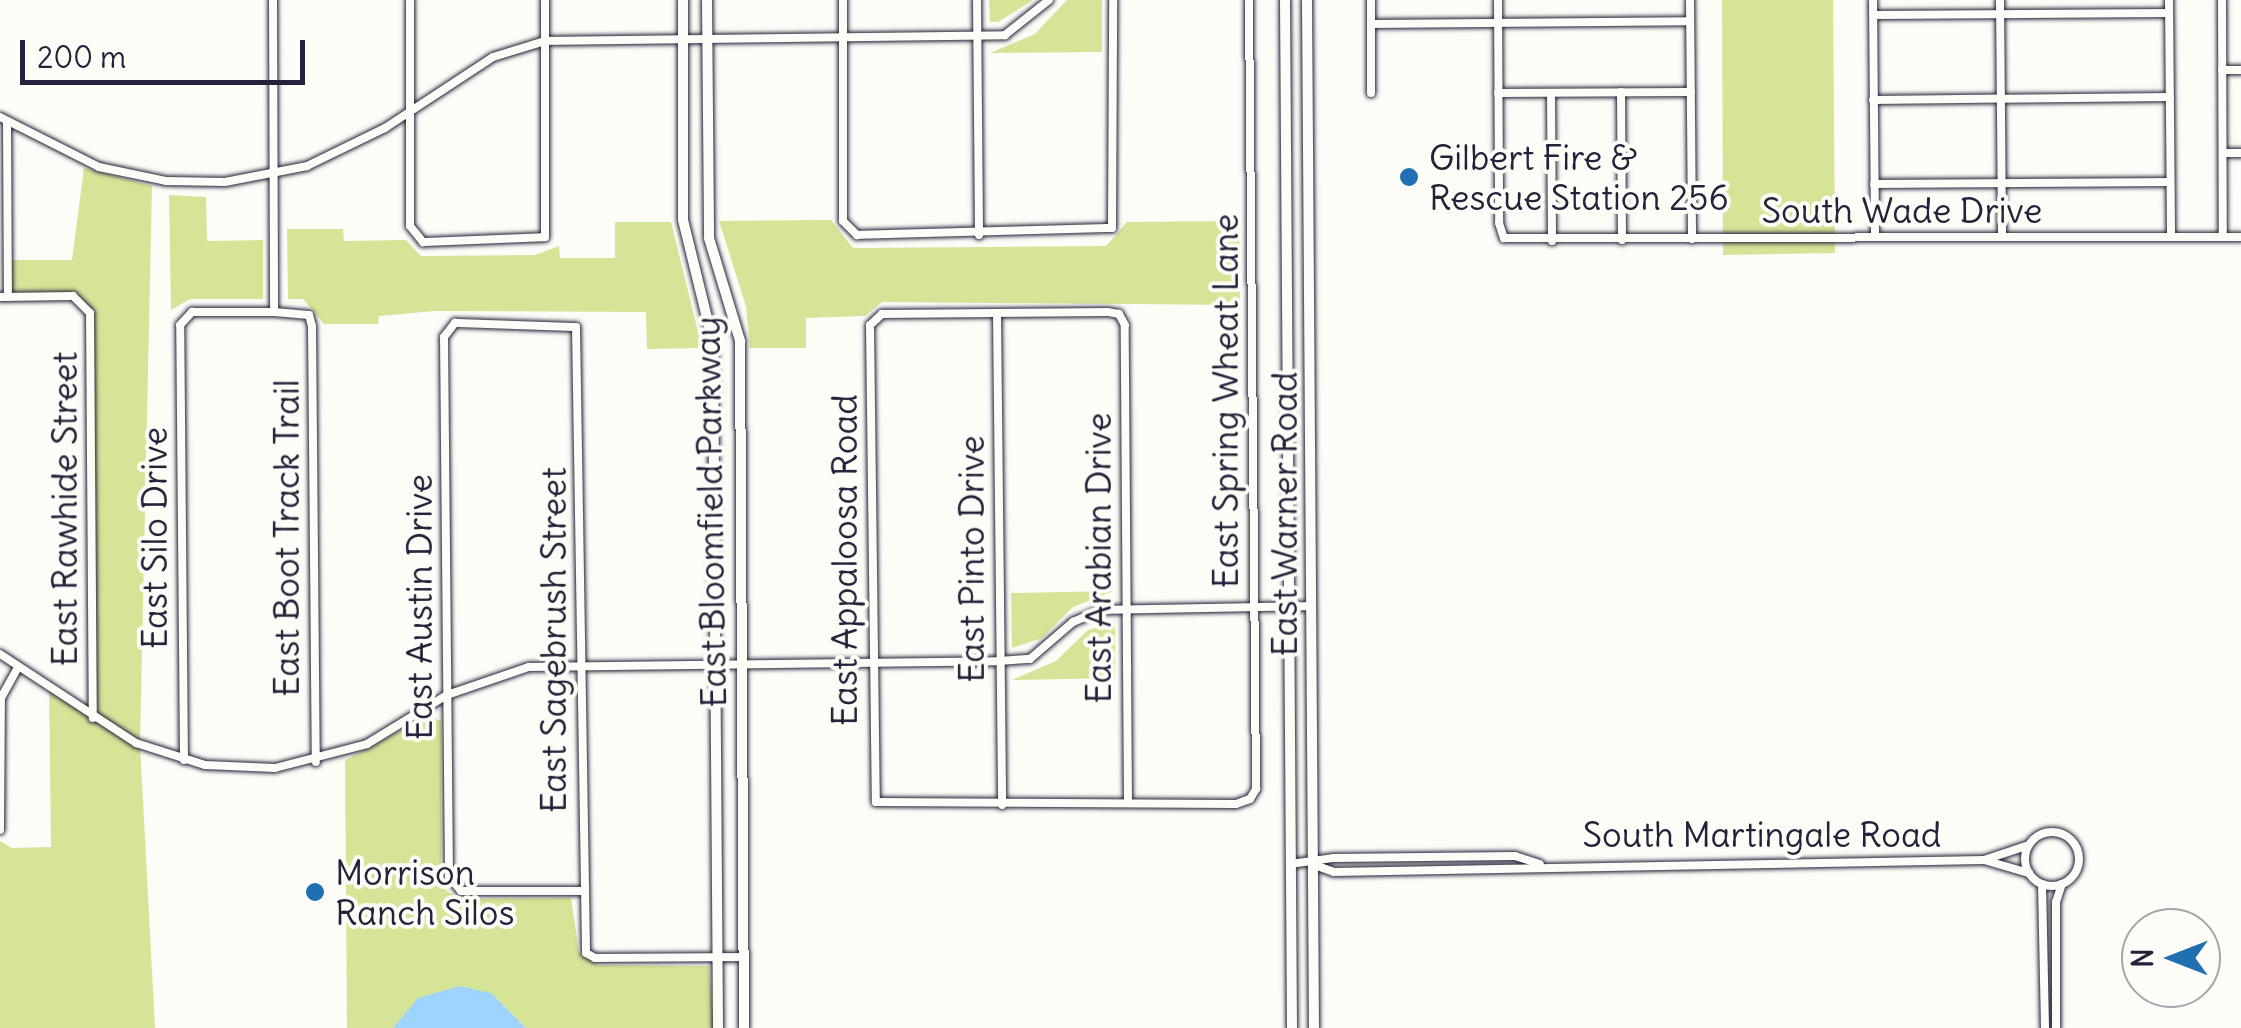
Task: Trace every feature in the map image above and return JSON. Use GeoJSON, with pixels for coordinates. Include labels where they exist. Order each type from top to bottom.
{"type":"FeatureCollection","features":[{"type":"Feature","properties":{"kind":"main road","name":"East Bloomfield Parkway"},"geometry":{"type":"LineString","coordinates":[[682,0],[684,237],[710,310],[714,342],[718,1028]]}},
{"type":"Feature","properties":{"kind":"main road","name":"East Bloomfield Parkway"},"geometry":{"type":"LineString","coordinates":[[707,0],[709,238],[740,340],[744,1028]]}},
{"type":"Feature","properties":{"kind":"main road","name":"East Warner Road"},"geometry":{"type":"LineString","coordinates":[[1285,0],[1292,1028]]}},
{"type":"Feature","properties":{"kind":"main road","name":"East Warner Road"},"geometry":{"type":"LineString","coordinates":[[1307,0],[1314,1028]]}},
{"type":"Feature","properties":{"kind":"main road"},"geometry":{"type":"LineString","coordinates":[[1286,252],[1310,251]]}},
{"type":"Feature","properties":{"kind":"street"},"geometry":{"type":"LineString","coordinates":[[272,0],[274,312]]}},
{"type":"Feature","properties":{"kind":"street"},"geometry":{"type":"LineString","coordinates":[[410,0],[414,237],[544,237],[545,0]]}},
{"type":"Feature","properties":{"kind":"street"},"geometry":{"type":"LineString","coordinates":[[842,0],[847,231],[979,235],[1112,228],[1112,0]]}},
{"type":"Feature","properties":{"kind":"street"},"geometry":{"type":"LineString","coordinates":[[977,0],[979,235]]}},
{"type":"Feature","properties":{"kind":"street"},"geometry":{"type":"LineString","coordinates":[[4,297],[4,120],[99,167],[131,174],[205,183],[274,176],[307,166],[410,110],[493,57],[545,42],[683,37],[978,36],[1024,25],[1049,0]]}},
{"type":"Feature","properties":{"kind":"street","name":"East Spring Wheat Lane"},"geometry":{"type":"LineString","coordinates":[[1128,803],[1250,799],[1256,790],[1249,0]]}},
{"type":"Feature","properties":{"kind":"street"},"geometry":{"type":"LineString","coordinates":[[1371,0],[1371,93]]}},
{"type":"Feature","properties":{"kind":"street"},"geometry":{"type":"LineString","coordinates":[[1498,0],[1498,93],[1691,92]]}},
{"type":"Feature","properties":{"kind":"street"},"geometry":{"type":"LineString","coordinates":[[1690,0],[1692,239]]}},
{"type":"Feature","properties":{"kind":"street"},"geometry":{"type":"LineString","coordinates":[[1873,0],[1874,238]]}},
{"type":"Feature","properties":{"kind":"street"},"geometry":{"type":"LineString","coordinates":[[2000,0],[2002,236]]}},
{"type":"Feature","properties":{"kind":"street"},"geometry":{"type":"LineString","coordinates":[[2169,0],[2171,237]]}},
{"type":"Feature","properties":{"kind":"street"},"geometry":{"type":"LineString","coordinates":[[2222,0],[2223,237]]}},
{"type":"Feature","properties":{"kind":"street"},"geometry":{"type":"LineString","coordinates":[[1873,15],[2169,12]]}},
{"type":"Feature","properties":{"kind":"street"},"geometry":{"type":"LineString","coordinates":[[1371,24],[1690,21]]}},
{"type":"Feature","properties":{"kind":"street"},"geometry":{"type":"LineString","coordinates":[[2222,70],[2241,70]]}},
{"type":"Feature","properties":{"kind":"street"},"geometry":{"type":"LineString","coordinates":[[1621,92],[1622,240]]}},
{"type":"Feature","properties":{"kind":"street","name":"South Wade Drive"},"geometry":{"type":"LineString","coordinates":[[1498,93],[1504,238],[2241,237]]}},
{"type":"Feature","properties":{"kind":"street"},"geometry":{"type":"LineString","coordinates":[[1551,93],[1552,240]]}},
{"type":"Feature","properties":{"kind":"street"},"geometry":{"type":"LineString","coordinates":[[1874,100],[2170,98]]}},
{"type":"Feature","properties":{"kind":"street"},"geometry":{"type":"LineString","coordinates":[[2223,153],[2241,153]]}},
{"type":"Feature","properties":{"kind":"street"},"geometry":{"type":"LineString","coordinates":[[1874,184],[2170,182]]}},
{"type":"Feature","properties":{"kind":"street","name":"East Rawhide Street"},"geometry":{"type":"LineString","coordinates":[[4,297],[84,301],[90,313],[93,718]]}},
{"type":"Feature","properties":{"kind":"street","name":"East Boot Track Trail"},"geometry":{"type":"LineString","coordinates":[[274,312],[309,315],[316,762]]}},
{"type":"Feature","properties":{"kind":"street","name":"East Silo Drive"},"geometry":{"type":"LineString","coordinates":[[184,760],[184,316],[274,312]]}},
{"type":"Feature","properties":{"kind":"street","name":"East Arabian Drive"},"geometry":{"type":"LineString","coordinates":[[997,313],[1119,314],[1125,325],[1128,803]]}},
{"type":"Feature","properties":{"kind":"street","name":"East Appaloosa Road"},"geometry":{"type":"LineString","coordinates":[[997,313],[874,318],[872,662],[876,802],[1002,804]]}},
{"type":"Feature","properties":{"kind":"street","name":"East Pinto Drive"},"geometry":{"type":"LineString","coordinates":[[997,313],[1002,804]]}},
{"type":"Feature","properties":{"kind":"street","name":"East Sagebrush Street"},"geometry":{"type":"LineString","coordinates":[[447,328],[562,322],[576,327],[582,891],[586,953],[594,958],[718,958]]}},
{"type":"Feature","properties":{"kind":"street","name":"East Austin Drive"},"geometry":{"type":"LineString","coordinates":[[447,328],[447,695],[452,887],[582,891]]}},
{"type":"Feature","properties":{"kind":"street"},"geometry":{"type":"LineString","coordinates":[[0,654],[93,718],[184,760],[246,769],[316,762],[390,733],[447,695],[529,667],[999,661],[1030,658],[1085,614],[1125,608],[1311,606]]}},
{"type":"Feature","properties":{"kind":"street"},"geometry":{"type":"LineString","coordinates":[[0,830],[1,698],[18,666]]}},
{"type":"Feature","properties":{"kind":"street"},"geometry":{"type":"LineString","coordinates":[[1002,804],[1128,803]]}},
{"type":"Feature","properties":{"kind":"street"},"geometry":{"type":"LineString","coordinates":[[2056,1028],[2056,902],[2062,884],[2078,863],[2069,839],[2052,832],[2030,844],[2029,873],[2042,884],[2062,884]]}},
{"type":"Feature","properties":{"kind":"street","name":"South Martingale Road"},"geometry":{"type":"LineString","coordinates":[[1984,860],[2030,844]]}},
{"type":"Feature","properties":{"kind":"street","name":"South Martingale Road"},"geometry":{"type":"LineString","coordinates":[[1312,864],[1333,858],[1495,856],[1540,864],[1984,860],[2029,873]]}},
{"type":"Feature","properties":{"kind":"street","name":"South Martingale Road"},"geometry":{"type":"LineString","coordinates":[[1290,864],[1354,872],[1514,871],[1540,864]]}},
{"type":"Feature","properties":{"kind":"street"},"geometry":{"type":"LineString","coordinates":[[2042,884],[2045,1028]]}},
{"type":"Feature","properties":{"kind":"street"},"geometry":{"type":"LineString","coordinates":[[718,958],[744,957]]}},
{"type":"Feature","properties":{"kind":"green space"},"geometry":{"type":"Polygon","coordinates":[[[989,0],[1033,0],[998,22],[990,22],[989,0]]]}},
{"type":"Feature","properties":{"kind":"green space"},"geometry":{"type":"Polygon","coordinates":[[[1067,0],[1102,0],[1102,52],[990,53],[1035,34],[1067,0]]]}},
{"type":"Feature","properties":{"kind":"green space"},"geometry":{"type":"Polygon","coordinates":[[[1722,0],[1833,0],[1835,253],[1723,255],[1722,0]]]}},
{"type":"Feature","properties":{"kind":"green space"},"geometry":{"type":"Polygon","coordinates":[[[84,168],[152,186],[140,744],[155,1028],[0,1028],[0,841],[12,848],[51,847],[49,688],[92,717],[90,313],[73,296],[8,297],[8,260],[72,260],[84,168]]]}},
{"type":"Feature","properties":{"kind":"green space"},"geometry":{"type":"Polygon","coordinates":[[[169,195],[206,197],[207,241],[263,240],[263,299],[190,299],[171,310],[169,195]]]}},
{"type":"Feature","properties":{"kind":"green space"},"geometry":{"type":"Polygon","coordinates":[[[831,220],[853,248],[1106,246],[1127,222],[1239,221],[1240,305],[882,302],[865,316],[806,318],[806,348],[750,348],[746,306],[719,221],[831,220]]]}},
{"type":"Feature","properties":{"kind":"green space"},"geometry":{"type":"Polygon","coordinates":[[[615,222],[671,222],[702,348],[647,349],[646,312],[435,311],[379,316],[378,324],[324,324],[303,299],[288,299],[287,229],[343,229],[344,241],[406,240],[421,256],[535,255],[559,246],[560,258],[615,258],[615,222]]]}},
{"type":"Feature","properties":{"kind":"green space"},"geometry":{"type":"Polygon","coordinates":[[[1114,591],[1073,607],[1042,638],[1012,648],[1011,593],[1114,591]]]}},
{"type":"Feature","properties":{"kind":"green space"},"geometry":{"type":"Polygon","coordinates":[[[1115,622],[1115,678],[1012,680],[1056,661],[1088,630],[1115,622]]]}},
{"type":"Feature","properties":{"kind":"green space"},"geometry":{"type":"Polygon","coordinates":[[[428,716],[441,721],[441,877],[447,891],[461,899],[571,898],[579,952],[598,965],[709,966],[714,1028],[347,1028],[345,760],[428,716]]]}},
{"type":"Feature","properties":{"kind":"water"},"geometry":{"type":"Polygon","coordinates":[[[460,986],[491,993],[526,1028],[393,1028],[418,998],[460,986]]]}},
{"type":"Feature","properties":{"kind":"place","name":"Gilbert Fire & Rescue Station 256"},"geometry":{"type":"Point","coordinates":[1409,177]}},
{"type":"Feature","properties":{"kind":"place","name":"Morrison Ranch Silos"},"geometry":{"type":"Point","coordinates":[315,892]}}]}
